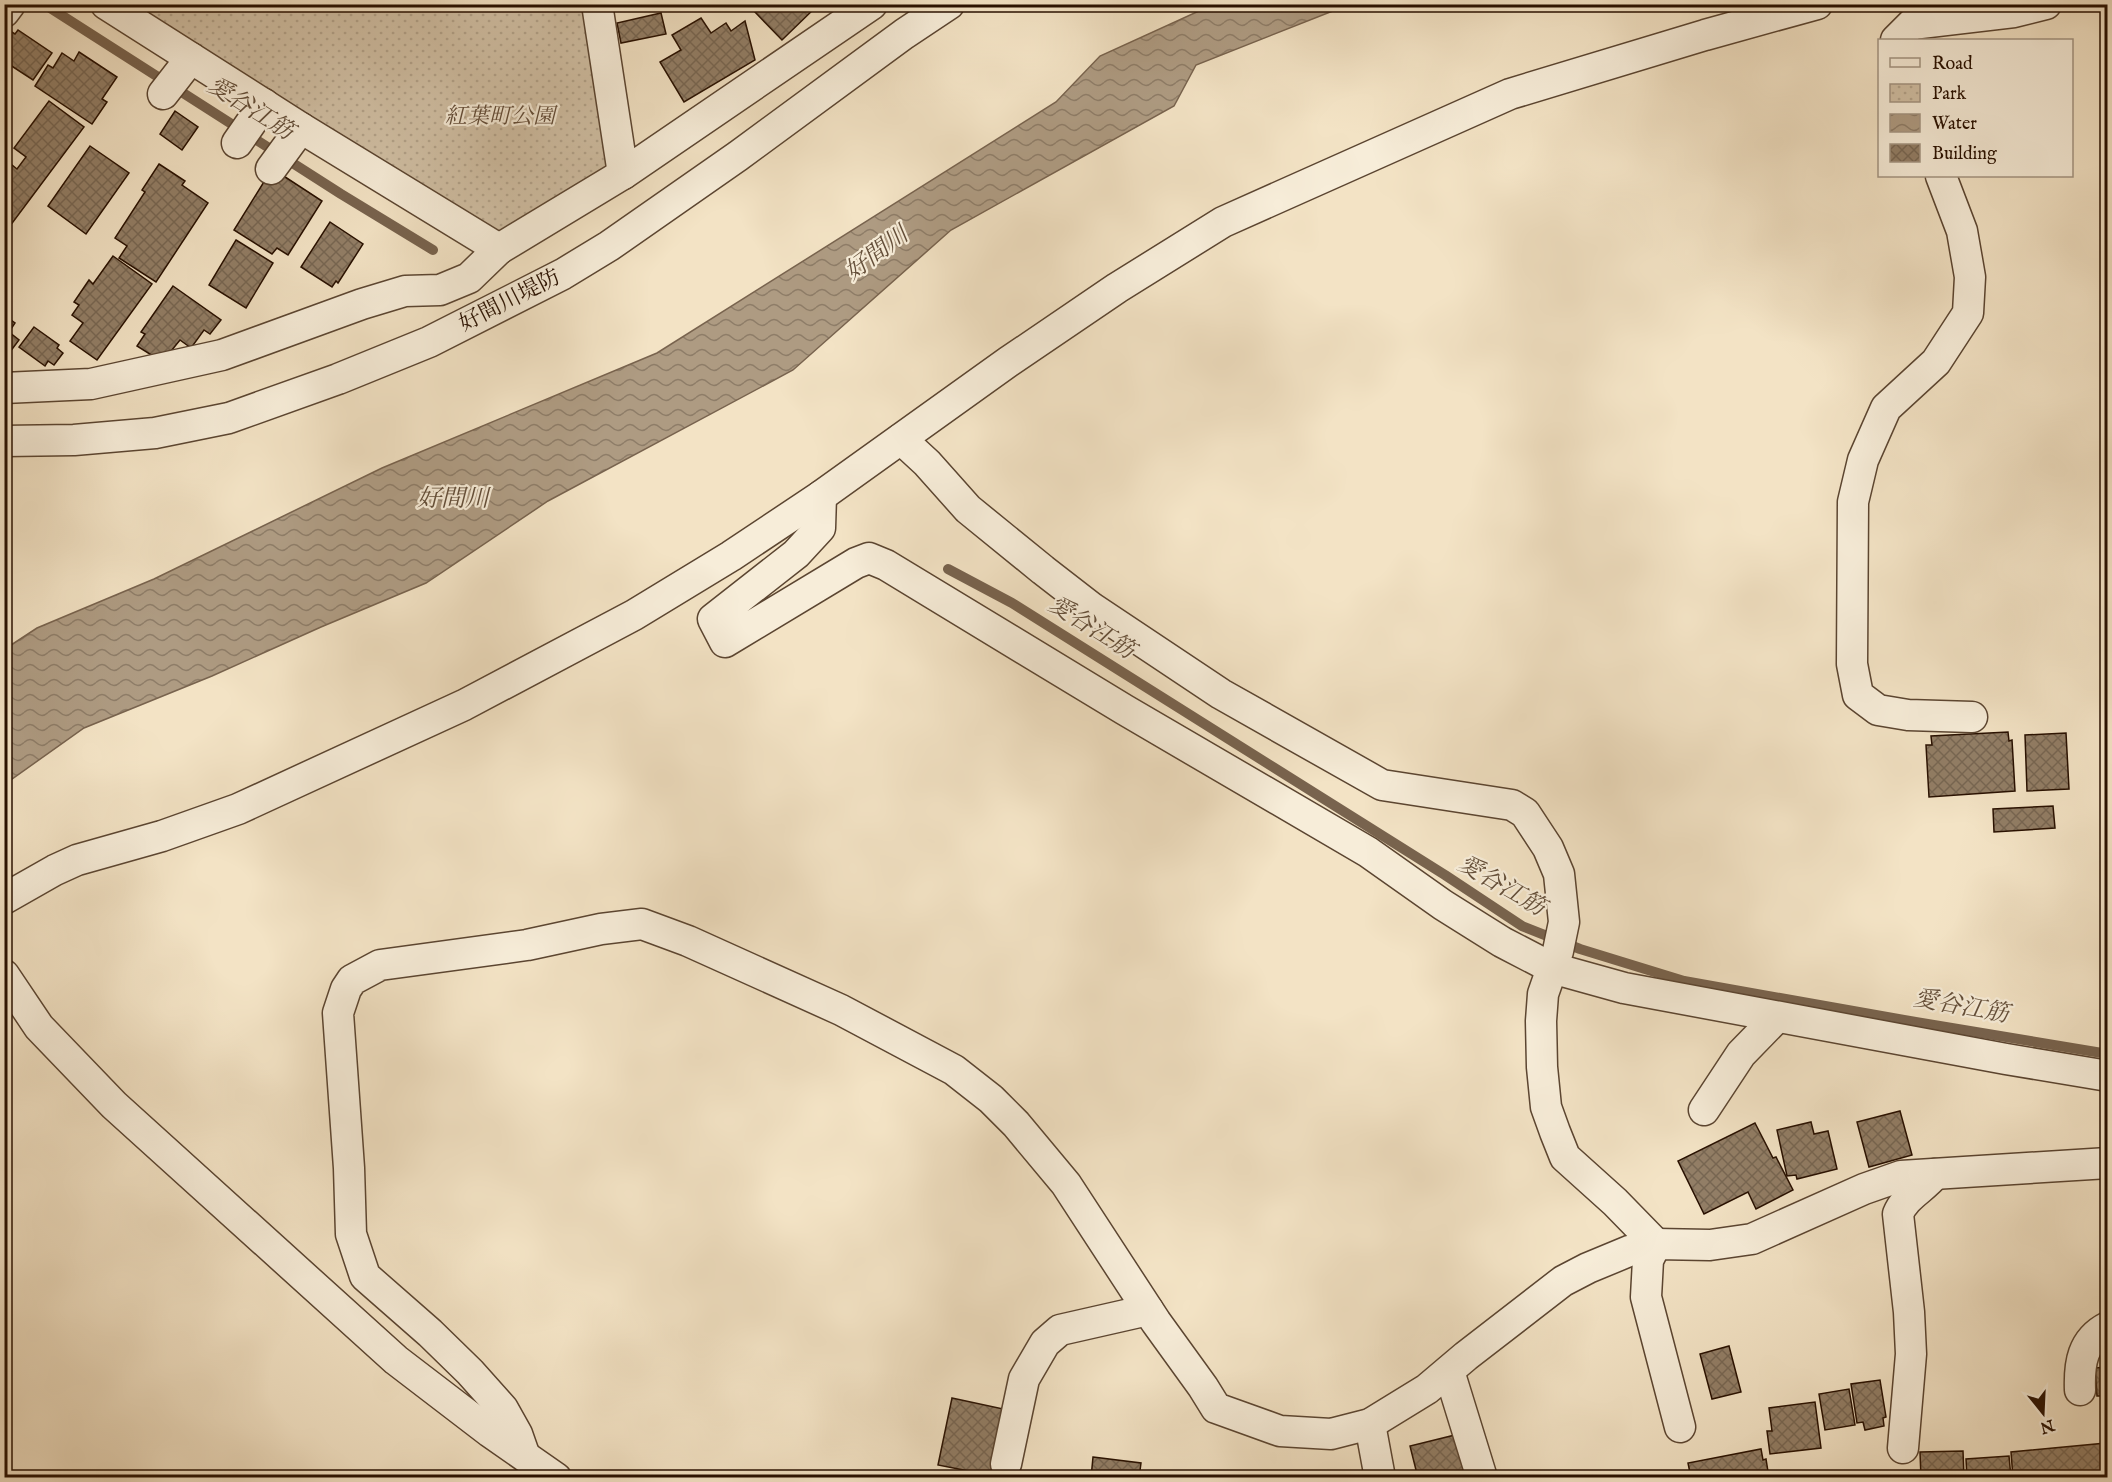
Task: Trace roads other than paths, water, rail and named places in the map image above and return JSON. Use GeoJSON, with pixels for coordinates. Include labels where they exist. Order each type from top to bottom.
{"type":"FeatureCollection","features":[{"type":"Feature","properties":{"kind":"street"},"geometry":{"type":"LineString","coordinates":[[4,12],[10,4]]}},
{"type":"Feature","properties":{"kind":"street"},"geometry":{"type":"LineString","coordinates":[[106,4],[301,128],[499,249]]}},
{"type":"Feature","properties":{"kind":"street"},"geometry":{"type":"LineString","coordinates":[[597,4],[623,174]]}},
{"type":"Feature","properties":{"kind":"street"},"geometry":{"type":"LineString","coordinates":[[4,388],[91,384],[222,355],[362,304],[405,291],[440,290],[469,278],[499,249],[623,174],[872,4]]}},
{"type":"Feature","properties":{"kind":"street","name":"好間川堤防"},"geometry":{"type":"LineString","coordinates":[[4,441],[74,440],[155,433],[229,418],[338,379],[429,342],[563,274],[609,246],[949,4]]}},
{"type":"Feature","properties":{"kind":"street"},"geometry":{"type":"LineString","coordinates":[[4,899],[77,860],[162,836],[238,809],[464,705],[634,615],[731,556],[821,496],[1008,362],[1117,288],[1223,222],[1510,94],[1817,4]]}},
{"type":"Feature","properties":{"kind":"street"},"geometry":{"type":"LineString","coordinates":[[1897,39],[1912,24],[2014,12],[2046,4]]}},
{"type":"Feature","properties":{"kind":"street"},"geometry":{"type":"LineString","coordinates":[[163,94],[191,58]]}},
{"type":"Feature","properties":{"kind":"street"},"geometry":{"type":"LineString","coordinates":[[237,143],[264,104]]}},
{"type":"Feature","properties":{"kind":"street"},"geometry":{"type":"LineString","coordinates":[[272,169],[301,128]]}},
{"type":"Feature","properties":{"kind":"street"},"geometry":{"type":"LineString","coordinates":[[1941,177],[1962,231],[1970,277],[1968,313],[1936,362],[1886,408],[1863,460],[1853,502],[1852,664],[1858,695],[1878,710],[1908,715],[1972,717]]}},
{"type":"Feature","properties":{"kind":"street"},"geometry":{"type":"LineString","coordinates":[[901,439],[927,463],[968,510],[1092,608],[1221,694],[1382,785],[1512,805],[1525,813],[1548,848],[1559,874],[1564,922],[1558,951],[1543,994],[1542,1067],[1546,1107],[1565,1158],[1615,1202],[1656,1244]]}},
{"type":"Feature","properties":{"kind":"street"},"geometry":{"type":"LineString","coordinates":[[821,496],[820,528],[796,555],[714,619],[724,642],[856,563],[869,558],[886,565],[1125,710],[1368,852],[1443,905],[1502,942],[1552,968],[1624,988],[2108,1076]]}},
{"type":"Feature","properties":{"kind":"street"},"geometry":{"type":"LineString","coordinates":[[524,1454],[517,1434],[503,1409],[470,1372],[365,1276],[351,1234],[349,1168],[338,1013],[346,989],[352,980],[380,965],[527,945],[601,929],[642,924],[688,940],[851,1015],[954,1070],[1017,1124],[1066,1184],[1148,1310],[1216,1408],[1280,1431],[1331,1434],[1370,1424],[1427,1389],[1563,1281],[1629,1251],[1656,1244],[1710,1245],[1752,1239],[1853,1194],[1901,1176],[2108,1163]]}},
{"type":"Feature","properties":{"kind":"street"},"geometry":{"type":"LineString","coordinates":[[4,975],[39,1027],[114,1105],[396,1360],[490,1432],[556,1478]]}},
{"type":"Feature","properties":{"kind":"street"},"geometry":{"type":"LineString","coordinates":[[1704,1110],[1741,1054],[1777,1017]]}},
{"type":"Feature","properties":{"kind":"street"},"geometry":{"type":"LineString","coordinates":[[1903,1448],[1911,1354],[1909,1312],[1898,1214],[1903,1202],[1935,1174]]}},
{"type":"Feature","properties":{"kind":"street"},"geometry":{"type":"LineString","coordinates":[[1656,1244],[1648,1260],[1646,1297],[1680,1427]]}},
{"type":"Feature","properties":{"kind":"street"},"geometry":{"type":"LineString","coordinates":[[1006,1464],[1024,1379],[1045,1343],[1060,1330],[1148,1310]]}},
{"type":"Feature","properties":{"kind":"street"},"geometry":{"type":"LineString","coordinates":[[2080,1390],[2079,1369],[2084,1352],[2089,1341],[2099,1331],[2108,1327]]}},
{"type":"Feature","properties":{"kind":"street"},"geometry":{"type":"LineString","coordinates":[[1449,1371],[1482,1478]]}},
{"type":"Feature","properties":{"kind":"street"},"geometry":{"type":"LineString","coordinates":[[1370,1424],[1380,1478]]}},
{"type":"Feature","properties":{"kind":"water","name":"好間川"},"geometry":{"type":"Polygon","coordinates":[[[1212,5],[1348,5],[1196,65],[1174,106],[951,230],[793,370],[548,501],[426,583],[212,676],[84,728],[5,784],[5,649],[37,628],[154,579],[382,468],[657,353],[1056,102],[1100,56],[1212,5]]]}},
{"type":"Feature","properties":{"kind":"waterway","name":"愛谷江筋"},"geometry":{"type":"LineString","coordinates":[[44,4],[341,194],[433,250]]}},
{"type":"Feature","properties":{"kind":"waterway","name":"愛谷江筋"},"geometry":{"type":"LineString","coordinates":[[948,569],[1012,603],[1445,875],[1522,926],[1580,949],[1684,981],[2108,1054]]}},
{"type":"Feature","properties":{"kind":"park label","name":"紅葉町公園"},"geometry":{"type":"Point","coordinates":[500,117]}}]}
